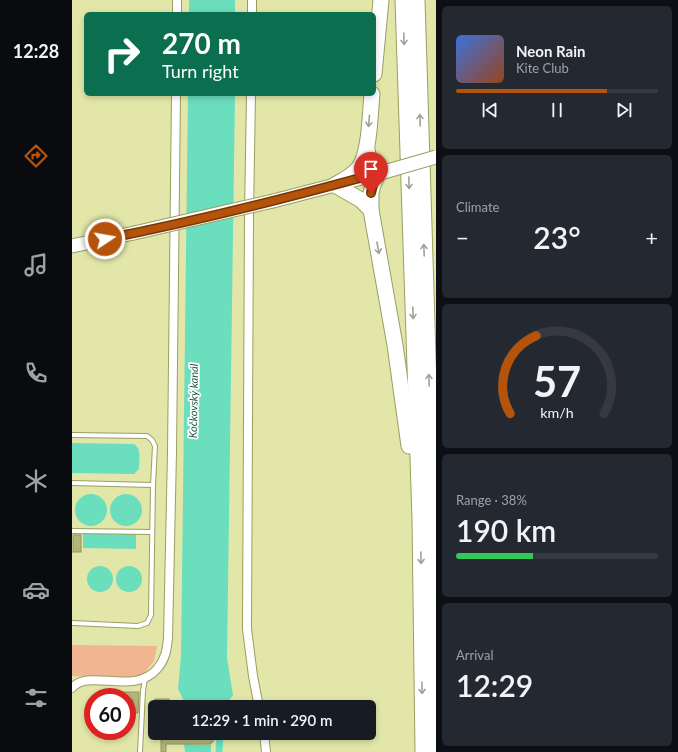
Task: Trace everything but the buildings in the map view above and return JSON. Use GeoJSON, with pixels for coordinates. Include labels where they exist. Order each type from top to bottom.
{"type":"FeatureCollection","features":[{"type":"Feature","properties":{"kind":"highway"},"geometry":{"type":"LineString","coordinates":[[376,53],[381,0]]}},
{"type":"Feature","properties":{"kind":"highway"},"geometry":{"type":"LineString","coordinates":[[403,0],[420,519],[423,752]]}},
{"type":"Feature","properties":{"kind":"highway"},"geometry":{"type":"LineString","coordinates":[[417,0],[435,598],[435,752]]}},
{"type":"Feature","properties":{"kind":"highway"},"geometry":{"type":"LineString","coordinates":[[372,96],[367,149],[369,160],[381,172],[373,185],[371,193],[371,210],[393,338],[420,519]]}},
{"type":"Feature","properties":{"kind":"highway"},"geometry":{"type":"LineString","coordinates":[[367,149],[357,170],[335,185],[361,200],[371,210]]}},
{"type":"Feature","properties":{"kind":"main road"},"geometry":{"type":"LineString","coordinates":[[72,246],[134,233],[307,192],[436,157]]}},
{"type":"Feature","properties":{"kind":"street"},"geometry":{"type":"LineString","coordinates":[[177,0],[177,12]]}},
{"type":"Feature","properties":{"kind":"street"},"geometry":{"type":"LineString","coordinates":[[252,0],[252,12]]}},
{"type":"Feature","properties":{"kind":"street"},"geometry":{"type":"LineString","coordinates":[[72,688],[77,683],[87,681],[129,682],[145,679],[154,673],[166,655],[168,642],[172,452],[176,96]]}},
{"type":"Feature","properties":{"kind":"street"},"geometry":{"type":"LineString","coordinates":[[251,96],[247,629],[258,700]]}},
{"type":"Feature","properties":{"kind":"street"},"geometry":{"type":"LineString","coordinates":[[265,740],[266,752]]}},
{"type":"Feature","properties":{"kind":"lane"},"geometry":{"type":"LineString","coordinates":[[72,435],[147,436],[152,440],[155,446],[151,615],[147,623],[138,626],[72,623]]}},
{"type":"Feature","properties":{"kind":"lane"},"geometry":{"type":"LineString","coordinates":[[72,483],[153,485]]}},
{"type":"Feature","properties":{"kind":"lane"},"geometry":{"type":"LineString","coordinates":[[72,531],[152,532]]}},
{"type":"Feature","properties":{"kind":"lane"},"geometry":{"type":"LineString","coordinates":[[140,752],[145,679]]}},
{"type":"Feature","properties":{"kind":"shaded area"},"geometry":{"type":"Polygon","coordinates":[[[72,645],[157,646],[154,661],[145,672],[134,678],[72,676],[72,645]]]}},
{"type":"Feature","properties":{"kind":"water"},"geometry":{"type":"Polygon","coordinates":[[[189,0],[235,0],[235,12],[189,12],[189,0]]]}},
{"type":"Feature","properties":{"kind":"water"},"geometry":{"type":"Polygon","coordinates":[[[188,96],[235,96],[227,658],[233,695],[230,700],[184,700],[178,689],[181,656],[188,96]]]}},
{"type":"Feature","properties":{"kind":"water"},"geometry":{"type":"Polygon","coordinates":[[[72,443],[134,444],[137,446],[139,452],[139,469],[134,474],[72,473],[72,443]]]}},
{"type":"Feature","properties":{"kind":"water"},"geometry":{"type":"Polygon","coordinates":[[[88,494],[94,494],[104,501],[107,510],[106,516],[100,523],[94,526],[88,526],[78,519],[75,513],[75,507],[82,497],[88,494]]]}},
{"type":"Feature","properties":{"kind":"water"},"geometry":{"type":"Polygon","coordinates":[[[126,494],[132,495],[139,501],[142,510],[141,516],[135,523],[126,526],[120,525],[113,519],[110,510],[111,504],[117,497],[126,494]]]}},
{"type":"Feature","properties":{"kind":"water"},"geometry":{"type":"Polygon","coordinates":[[[83,533],[136,534],[136,549],[83,548],[83,533]]]}},
{"type":"Feature","properties":{"kind":"water"},"geometry":{"type":"Polygon","coordinates":[[[100,566],[109,570],[113,579],[109,588],[100,592],[91,588],[87,579],[91,570],[100,566]]]}},
{"type":"Feature","properties":{"kind":"water"},"geometry":{"type":"Polygon","coordinates":[[[129,566],[138,570],[142,579],[138,588],[129,592],[120,588],[116,579],[120,570],[129,566]]]}},
{"type":"Feature","properties":{"kind":"water"},"geometry":{"type":"Polygon","coordinates":[[[184,744],[211,745],[211,752],[185,752],[184,744]]]}},
{"type":"Feature","properties":{"kind":"waterway","name":"Kočkovský kanál"},"geometry":{"type":"LineString","coordinates":[[219,752],[220,740]]}},
{"type":"Feature","properties":{"kind":"route"},"geometry":{"type":"LineString","coordinates":[[105,239],[273,201],[378,173],[371,193]]}}]}
